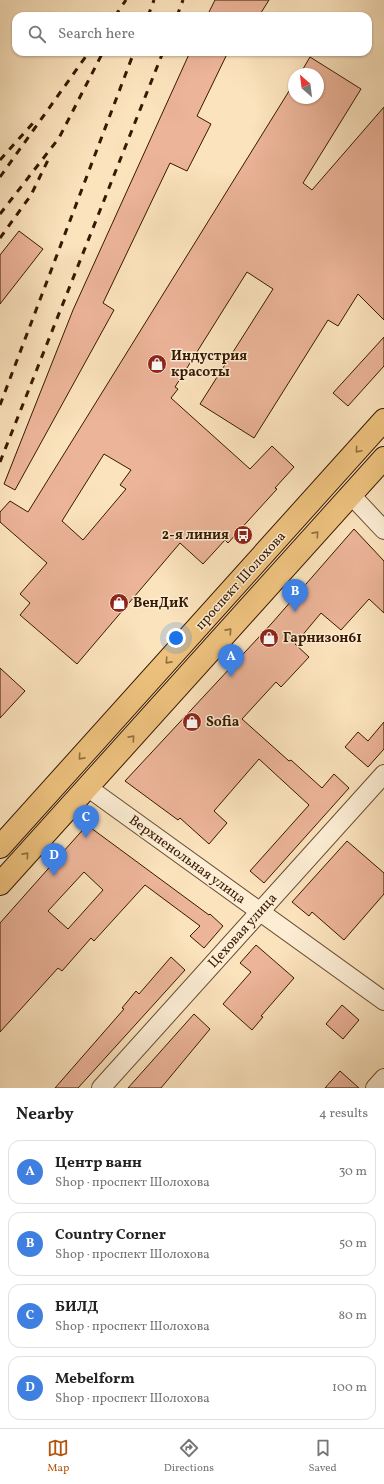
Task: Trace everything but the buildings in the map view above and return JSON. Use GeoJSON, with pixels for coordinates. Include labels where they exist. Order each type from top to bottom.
{"type":"FeatureCollection","features":[{"type":"Feature","properties":{"kind":"main road","name":"проспект Шолохова"},"geometry":{"type":"LineString","coordinates":[[0,847],[384,420]]}},
{"type":"Feature","properties":{"kind":"main road","name":"проспект Шолохова"},"geometry":{"type":"LineString","coordinates":[[0,884],[384,458]]}},
{"type":"Feature","properties":{"kind":"street"},"geometry":{"type":"LineString","coordinates":[[351,495],[384,530]]}},
{"type":"Feature","properties":{"kind":"street","name":"Цеховая улица"},"geometry":{"type":"LineString","coordinates":[[101,1088],[384,774]]}},
{"type":"Feature","properties":{"kind":"street","name":"Верхненольная улица"},"geometry":{"type":"LineString","coordinates":[[87,787],[384,1001]]}},
{"type":"Feature","properties":{"kind":"street"},"geometry":{"type":"LineString","coordinates":[[375,1088],[384,1078]]}},
{"type":"Feature","properties":{"kind":"railway"},"geometry":{"type":"LineString","coordinates":[[118,12],[126,0]]}},
{"type":"Feature","properties":{"kind":"railway"},"geometry":{"type":"LineString","coordinates":[[150,12],[154,0]]}},
{"type":"Feature","properties":{"kind":"railway"},"geometry":{"type":"LineString","coordinates":[[178,12],[183,0]]}},
{"type":"Feature","properties":{"kind":"railway"},"geometry":{"type":"LineString","coordinates":[[0,177],[86,56]]}},
{"type":"Feature","properties":{"kind":"railway"},"geometry":{"type":"LineString","coordinates":[[0,214],[59,138],[101,56]]}},
{"type":"Feature","properties":{"kind":"railway"},"geometry":{"type":"LineString","coordinates":[[0,405],[132,56]]}},
{"type":"Feature","properties":{"kind":"railway"},"geometry":{"type":"LineString","coordinates":[[0,462],[161,56]]}},
{"type":"Feature","properties":{"kind":"railway"},"geometry":{"type":"LineString","coordinates":[[0,160],[33,123]]}},
{"type":"Feature","properties":{"kind":"railway"},"geometry":{"type":"LineString","coordinates":[[0,238],[31,195],[50,156]]}},
{"type":"Feature","properties":{"kind":"place","name":"Индустрия красоты"},"geometry":{"type":"Point","coordinates":[157,364]}},
{"type":"Feature","properties":{"kind":"place","name":"2-я линия"},"geometry":{"type":"Point","coordinates":[243,535]}},
{"type":"Feature","properties":{"kind":"place","name":"ВенДиК"},"geometry":{"type":"Point","coordinates":[119,603]}},
{"type":"Feature","properties":{"kind":"place","name":"Country Corner"},"geometry":{"type":"Point","coordinates":[295,612]}},
{"type":"Feature","properties":{"kind":"place","name":"Гарнизон61"},"geometry":{"type":"Point","coordinates":[269,638]}},
{"type":"Feature","properties":{"kind":"place","name":"Центр ванн"},"geometry":{"type":"Point","coordinates":[231,677]}},
{"type":"Feature","properties":{"kind":"place","name":"Sofia"},"geometry":{"type":"Point","coordinates":[192,722]}},
{"type":"Feature","properties":{"kind":"place","name":"БИЛД"},"geometry":{"type":"Point","coordinates":[86,838]}},
{"type":"Feature","properties":{"kind":"place","name":"Mebelform"},"geometry":{"type":"Point","coordinates":[54,876]}}]}
